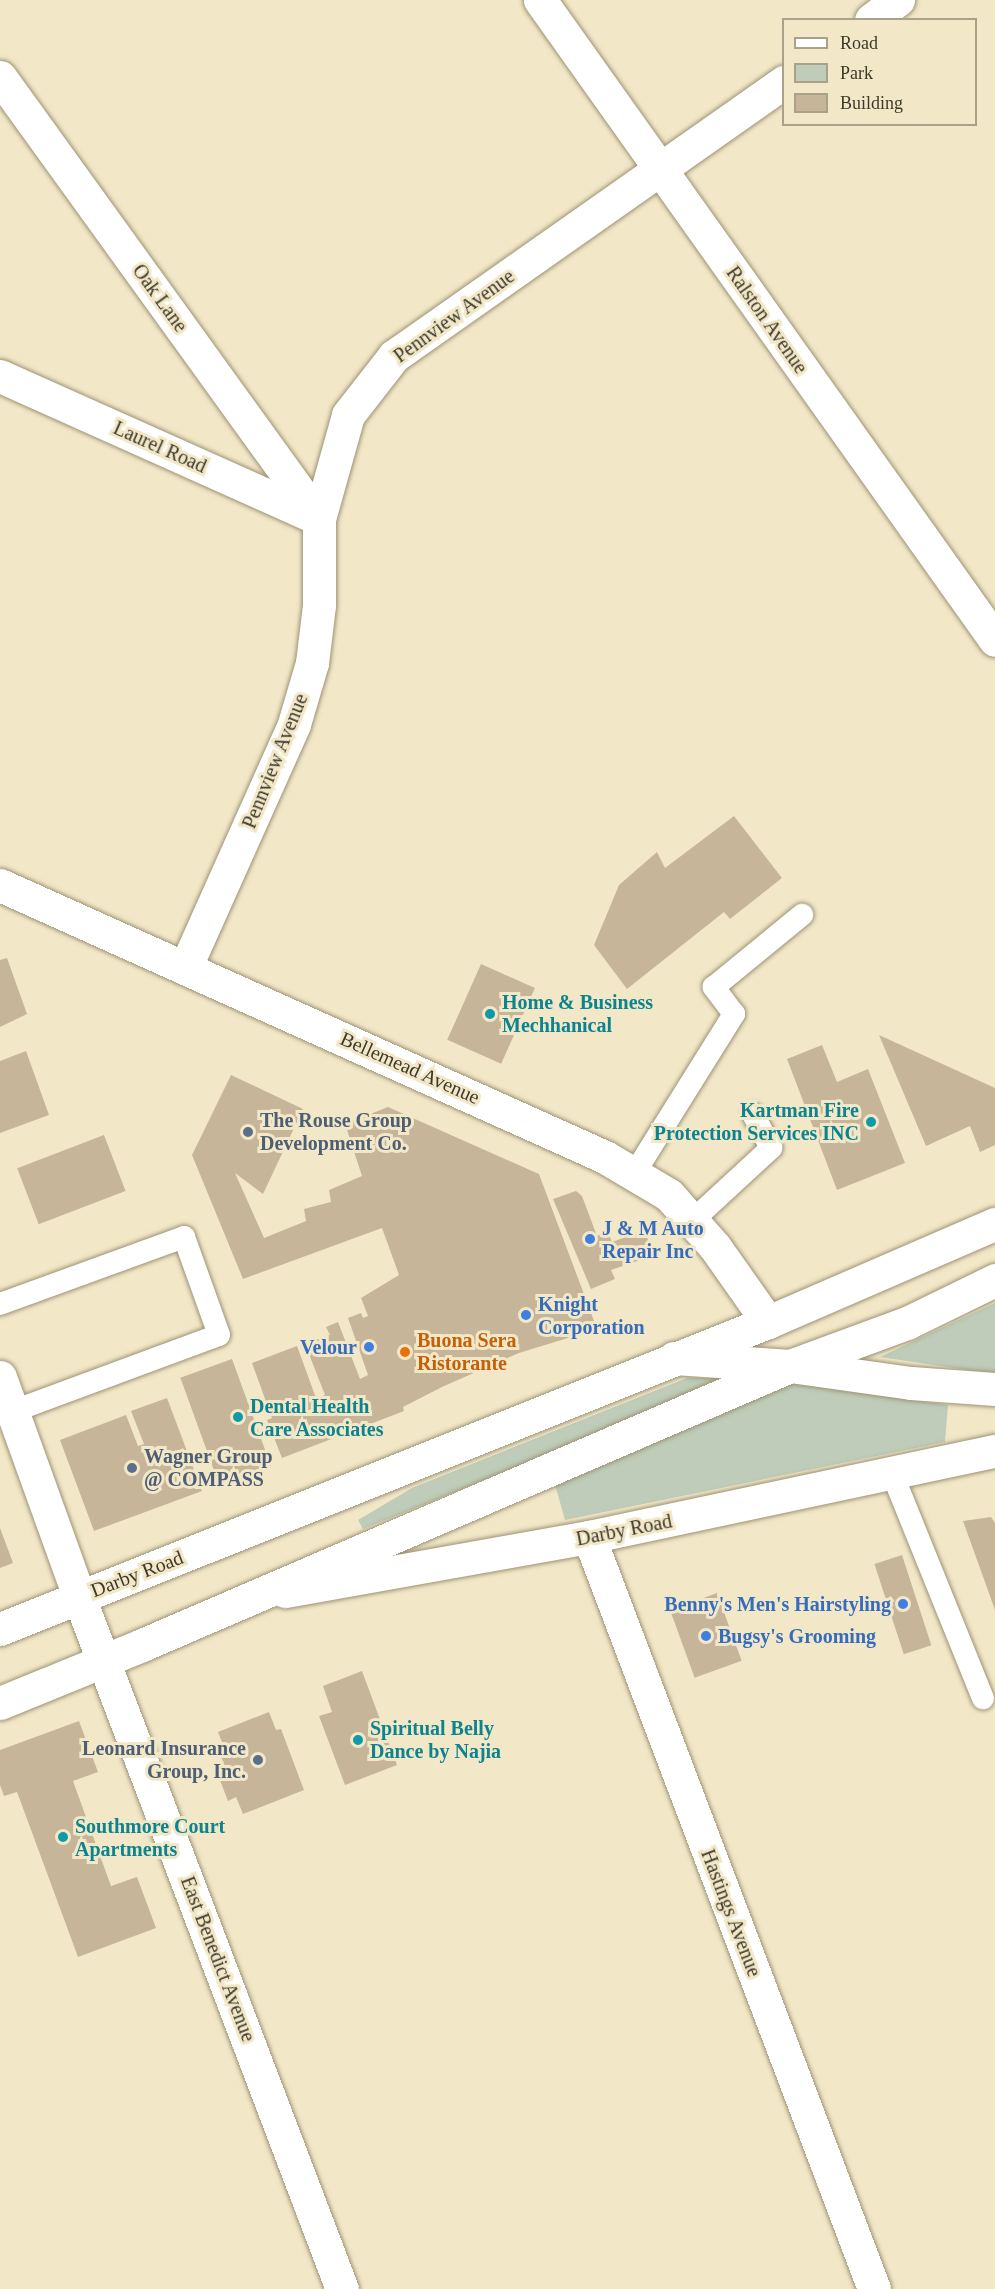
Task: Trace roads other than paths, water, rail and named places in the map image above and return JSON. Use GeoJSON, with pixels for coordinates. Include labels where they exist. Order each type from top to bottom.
{"type":"FeatureCollection","features":[{"type":"Feature","properties":{"kind":"street","name":"Ralston Avenue"},"geometry":{"type":"LineString","coordinates":[[540,0],[995,640]]}},
{"type":"Feature","properties":{"kind":"street"},"geometry":{"type":"LineString","coordinates":[[874,18],[898,0]]}},
{"type":"Feature","properties":{"kind":"street","name":"Oak Lane"},"geometry":{"type":"LineString","coordinates":[[0,77],[319,519]]}},
{"type":"Feature","properties":{"kind":"street","name":"Pennview Avenue"},"geometry":{"type":"LineString","coordinates":[[186,966],[294,724],[312,663],[319,604],[319,519],[348,415],[394,356],[782,83]]}},
{"type":"Feature","properties":{"kind":"street","name":"Laurel Road"},"geometry":{"type":"LineString","coordinates":[[0,376],[319,519]]}},
{"type":"Feature","properties":{"kind":"street","name":"Bellemead Avenue"},"geometry":{"type":"LineString","coordinates":[[0,885],[186,966],[605,1157],[669,1195],[692,1221],[768,1322]]}},
{"type":"Feature","properties":{"kind":"street","name":"Darby Road"},"geometry":{"type":"LineString","coordinates":[[0,1629],[768,1322],[995,1224]]}},
{"type":"Feature","properties":{"kind":"street","name":"Darby Road"},"geometry":{"type":"LineString","coordinates":[[0,1703],[790,1366],[907,1323],[995,1280]]}},
{"type":"Feature","properties":{"kind":"street","name":"Darby Road"},"geometry":{"type":"LineString","coordinates":[[674,1358],[790,1366],[911,1383],[995,1389]]}},
{"type":"Feature","properties":{"kind":"street","name":"East Benedict Avenue"},"geometry":{"type":"LineString","coordinates":[[0,1377],[9,1418],[105,1660],[342,2289]]}},
{"type":"Feature","properties":{"kind":"street","name":"Darby Road"},"geometry":{"type":"LineString","coordinates":[[250,1598],[419,1565],[589,1537],[995,1452]]}},
{"type":"Feature","properties":{"kind":"street","name":"Hastings Avenue"},"geometry":{"type":"LineString","coordinates":[[589,1537],[874,2289]]}},
{"type":"Feature","properties":{"kind":"lane"},"geometry":{"type":"LineString","coordinates":[[634,1174],[734,1014],[714,987],[802,915]]}},
{"type":"Feature","properties":{"kind":"lane"},"geometry":{"type":"LineString","coordinates":[[692,1221],[771,1148],[753,1114]]}},
{"type":"Feature","properties":{"kind":"lane"},"geometry":{"type":"LineString","coordinates":[[0,1304],[184,1237],[219,1335],[9,1418]]}},
{"type":"Feature","properties":{"kind":"lane"},"geometry":{"type":"LineString","coordinates":[[892,1473],[982,1698]]}},
{"type":"Feature","properties":{"kind":"place","name":"Home & Business Mechhanical"},"geometry":{"type":"Point","coordinates":[490,1014]}},
{"type":"Feature","properties":{"kind":"place","name":"Kartman Fire Protection Services INC"},"geometry":{"type":"Point","coordinates":[871,1122]}},
{"type":"Feature","properties":{"kind":"place","name":"The Rouse Group Development Co."},"geometry":{"type":"Point","coordinates":[248,1132]}},
{"type":"Feature","properties":{"kind":"place","name":"J & M Auto Repair Inc"},"geometry":{"type":"Point","coordinates":[590,1239]}},
{"type":"Feature","properties":{"kind":"place","name":"Knight Corporation"},"geometry":{"type":"Point","coordinates":[526,1315]}},
{"type":"Feature","properties":{"kind":"place","name":"Velour"},"geometry":{"type":"Point","coordinates":[369,1347]}},
{"type":"Feature","properties":{"kind":"place","name":"Buona Sera Ristorante"},"geometry":{"type":"Point","coordinates":[405,1352]}},
{"type":"Feature","properties":{"kind":"place","name":"Dental Health Care Associates"},"geometry":{"type":"Point","coordinates":[238,1417]}},
{"type":"Feature","properties":{"kind":"place","name":"Wagner Group @ COMPASS"},"geometry":{"type":"Point","coordinates":[132,1468]}},
{"type":"Feature","properties":{"kind":"place","name":"Benny's Men's Hairstyling"},"geometry":{"type":"Point","coordinates":[903,1604]}},
{"type":"Feature","properties":{"kind":"place","name":"Bugsy's Grooming"},"geometry":{"type":"Point","coordinates":[706,1636]}},
{"type":"Feature","properties":{"kind":"place","name":"Spiritual Belly Dance by Najia"},"geometry":{"type":"Point","coordinates":[358,1740]}},
{"type":"Feature","properties":{"kind":"place","name":"Leonard Insurance Group, Inc."},"geometry":{"type":"Point","coordinates":[258,1760]}},
{"type":"Feature","properties":{"kind":"place","name":"Southmore Court Apartments"},"geometry":{"type":"Point","coordinates":[63,1837]}}]}
